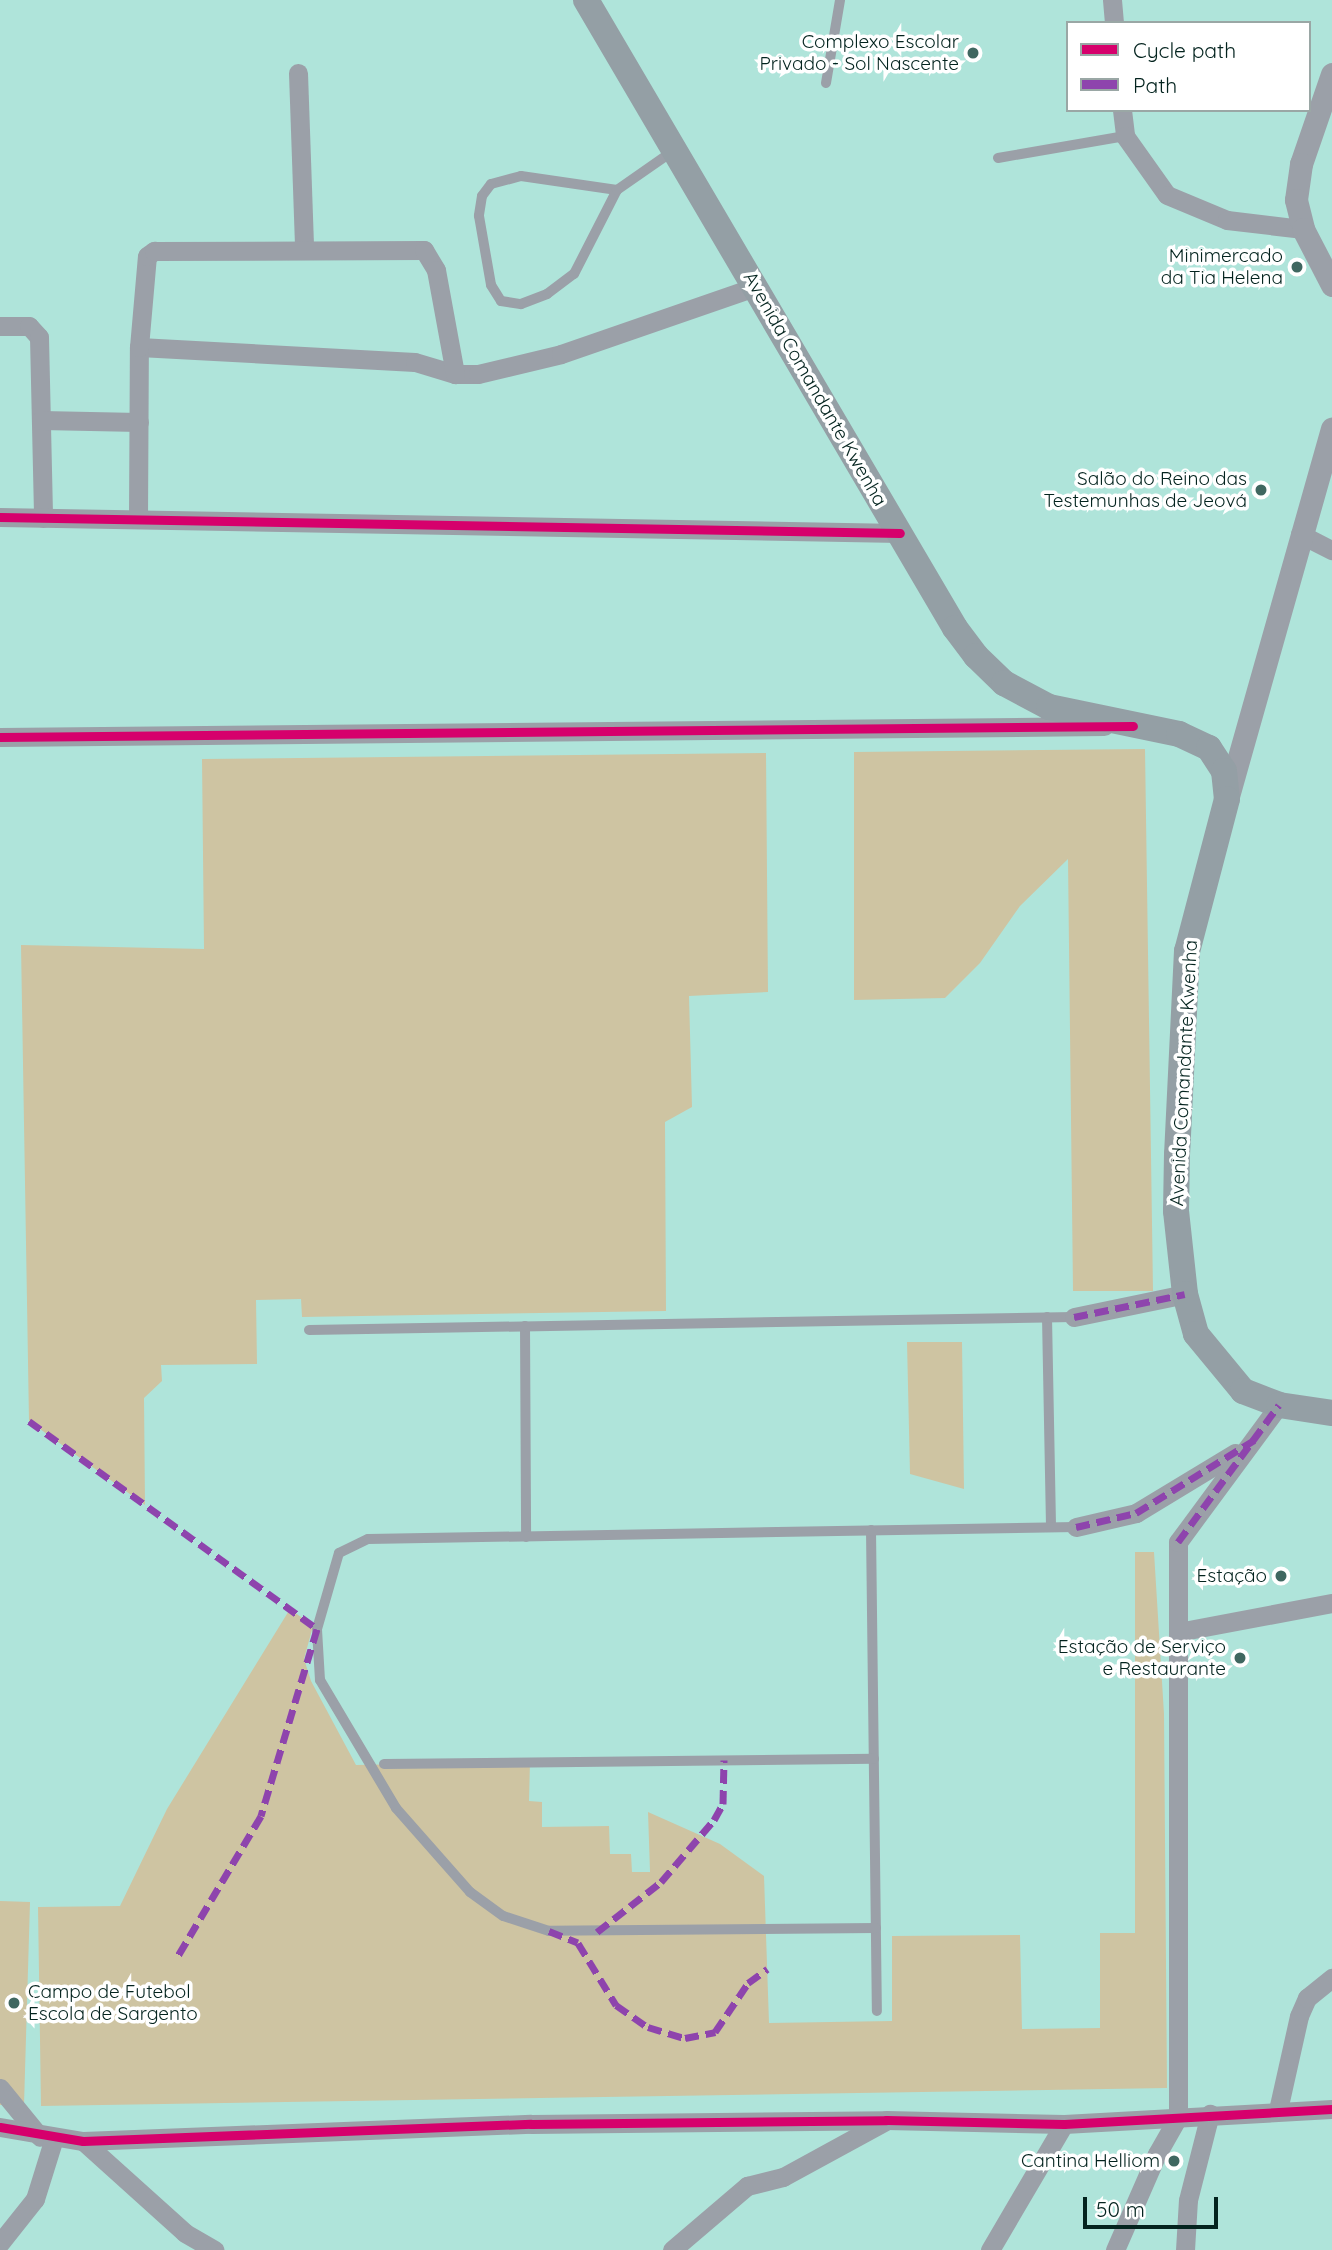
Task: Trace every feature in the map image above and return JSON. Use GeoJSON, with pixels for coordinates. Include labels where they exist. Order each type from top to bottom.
{"type":"FeatureCollection","features":[{"type":"Feature","properties":{"kind":"main road","name":"Avenida Comandante Kwenha"},"geometry":{"type":"LineString","coordinates":[[586,0],[955,628],[1004,683],[1049,707],[1179,734],[1209,748],[1224,772],[1227,799],[1188,951],[1176,1211],[1185,1294],[1196,1334],[1243,1391],[1279,1405],[1332,1413]]}},
{"type":"Feature","properties":{"kind":"street"},"geometry":{"type":"LineString","coordinates":[[1112,0],[1114,21]]}},
{"type":"Feature","properties":{"kind":"street"},"geometry":{"type":"LineString","coordinates":[[298,73],[304,249]]}},
{"type":"Feature","properties":{"kind":"street"},"geometry":{"type":"LineString","coordinates":[[1332,74],[1301,164],[1296,200],[1303,229],[1332,285]]}},
{"type":"Feature","properties":{"kind":"street"},"geometry":{"type":"LineString","coordinates":[[1122,112],[1125,136],[1167,195],[1227,220],[1303,229]]}},
{"type":"Feature","properties":{"kind":"street"},"geometry":{"type":"LineString","coordinates":[[138,519],[139,348],[147,256],[154,251],[411,247],[430,255],[454,374]]}},
{"type":"Feature","properties":{"kind":"street"},"geometry":{"type":"LineString","coordinates":[[139,348],[415,362],[454,374],[478,374],[561,354],[755,287]]}},
{"type":"Feature","properties":{"kind":"street"},"geometry":{"type":"LineString","coordinates":[[0,326],[37,330],[43,518]]}},
{"type":"Feature","properties":{"kind":"street"},"geometry":{"type":"LineString","coordinates":[[41,420],[139,422]]}},
{"type":"Feature","properties":{"kind":"street"},"geometry":{"type":"LineString","coordinates":[[1227,799],[1332,428]]}},
{"type":"Feature","properties":{"kind":"street"},"geometry":{"type":"LineString","coordinates":[[0,517],[900,533]]}},
{"type":"Feature","properties":{"kind":"street"},"geometry":{"type":"LineString","coordinates":[[1300,534],[1332,550]]}},
{"type":"Feature","properties":{"kind":"street"},"geometry":{"type":"LineString","coordinates":[[0,737],[1133,726]]}},
{"type":"Feature","properties":{"kind":"street"},"geometry":{"type":"LineString","coordinates":[[1074,1317],[1185,1294]]}},
{"type":"Feature","properties":{"kind":"street"},"geometry":{"type":"LineString","coordinates":[[1115,2250],[1157,2154],[1178,2118],[1178,1542],[1183,1530],[1279,1405]]}},
{"type":"Feature","properties":{"kind":"street"},"geometry":{"type":"LineString","coordinates":[[1076,1527],[1136,1513],[1254,1440]]}},
{"type":"Feature","properties":{"kind":"street"},"geometry":{"type":"LineString","coordinates":[[1178,1632],[1332,1603]]}},
{"type":"Feature","properties":{"kind":"street"},"geometry":{"type":"LineString","coordinates":[[1278,2110],[1299,2016],[1307,1998],[1332,1978]]}},
{"type":"Feature","properties":{"kind":"street"},"geometry":{"type":"LineString","coordinates":[[0,2088],[47,2138]]}},
{"type":"Feature","properties":{"kind":"street"},"geometry":{"type":"LineString","coordinates":[[0,2127],[47,2138],[83,2141],[531,2124],[886,2120],[1064,2124],[1332,2109]]}},
{"type":"Feature","properties":{"kind":"street"},"geometry":{"type":"LineString","coordinates":[[1185,2250],[1188,2200],[1210,2114]]}},
{"type":"Feature","properties":{"kind":"street"},"geometry":{"type":"LineString","coordinates":[[672,2250],[747,2186],[783,2176],[886,2120]]}},
{"type":"Feature","properties":{"kind":"street"},"geometry":{"type":"LineString","coordinates":[[990,2250],[1064,2124]]}},
{"type":"Feature","properties":{"kind":"street"},"geometry":{"type":"LineString","coordinates":[[0,2243],[35,2199],[47,2138]]}},
{"type":"Feature","properties":{"kind":"street"},"geometry":{"type":"LineString","coordinates":[[83,2141],[185,2234],[215,2250]]}},
{"type":"Feature","properties":{"kind":"lane"},"geometry":{"type":"LineString","coordinates":[[826,83],[840,0]]}},
{"type":"Feature","properties":{"kind":"lane"},"geometry":{"type":"LineString","coordinates":[[998,158],[1125,136]]}},
{"type":"Feature","properties":{"kind":"lane"},"geometry":{"type":"LineString","coordinates":[[617,190],[521,176],[491,184],[482,196],[479,216],[491,285],[501,301],[521,304],[547,294],[574,274],[617,190],[674,151]]}},
{"type":"Feature","properties":{"kind":"lane"},"geometry":{"type":"LineString","coordinates":[[1047,1317],[1051,1527]]}},
{"type":"Feature","properties":{"kind":"lane"},"geometry":{"type":"LineString","coordinates":[[309,1330],[1074,1317]]}},
{"type":"Feature","properties":{"kind":"lane"},"geometry":{"type":"LineString","coordinates":[[525,1326],[526,1537]]}},
{"type":"Feature","properties":{"kind":"lane"},"geometry":{"type":"LineString","coordinates":[[876,1928],[549,1931],[503,1916],[470,1892],[396,1808],[341,1716],[318,1671],[317,1629],[333,1568],[348,1545],[368,1539],[1076,1527]]}},
{"type":"Feature","properties":{"kind":"lane"},"geometry":{"type":"LineString","coordinates":[[872,1530],[877,2011]]}},
{"type":"Feature","properties":{"kind":"lane"},"geometry":{"type":"LineString","coordinates":[[384,1764],[874,1759]]}},
{"type":"Feature","properties":{"kind":"shaded area"},"geometry":{"type":"Polygon","coordinates":[[[1145,749],[1153,1291],[1073,1291],[1068,859],[1020,906],[980,963],[945,998],[854,1000],[854,752],[1145,749]]]}},
{"type":"Feature","properties":{"kind":"shaded area"},"geometry":{"type":"Polygon","coordinates":[[[766,753],[768,992],[689,996],[692,1107],[665,1122],[666,1311],[302,1317],[301,1299],[256,1300],[257,1364],[161,1365],[162,1381],[144,1398],[145,1505],[29,1421],[21,945],[204,949],[202,759],[766,753]]]}},
{"type":"Feature","properties":{"kind":"shaded area"},"geometry":{"type":"Polygon","coordinates":[[[907,1342],[962,1342],[964,1489],[910,1474],[907,1342]]]}},
{"type":"Feature","properties":{"kind":"shaded area"},"geometry":{"type":"Polygon","coordinates":[[[1135,1552],[1154,1552],[1164,1714],[1167,2088],[41,2106],[38,1907],[120,1906],[167,1809],[290,1609],[313,1626],[304,1659],[311,1681],[356,1765],[530,1762],[529,1801],[542,1802],[542,1827],[609,1826],[610,1854],[631,1854],[632,1872],[650,1872],[648,1812],[720,1844],[764,1876],[769,2023],[892,2021],[892,1936],[1020,1935],[1022,2029],[1100,2028],[1100,1933],[1135,1933],[1135,1552]]]}},
{"type":"Feature","properties":{"kind":"shaded area","name":"Campo de Futebol Escola de Sargento"},"geometry":{"type":"Polygon","coordinates":[[[0,1901],[30,1902],[24,2105],[0,2105],[0,1901]]]}},
{"type":"Feature","properties":{"kind":"marked path"},"geometry":{"type":"LineString","coordinates":[[1074,1317],[1185,1294]]}},
{"type":"Feature","properties":{"kind":"marked path"},"geometry":{"type":"LineString","coordinates":[[1178,1542],[1279,1405]]}},
{"type":"Feature","properties":{"kind":"marked path"},"geometry":{"type":"LineString","coordinates":[[29,1421],[317,1629],[261,1816],[178,1956]]}},
{"type":"Feature","properties":{"kind":"marked path"},"geometry":{"type":"LineString","coordinates":[[1076,1527],[1136,1513],[1254,1440]]}},
{"type":"Feature","properties":{"kind":"marked path"},"geometry":{"type":"LineString","coordinates":[[597,1932],[661,1882],[714,1820],[723,1804],[724,1760]]}},
{"type":"Feature","properties":{"kind":"marked path"},"geometry":{"type":"LineString","coordinates":[[549,1931],[578,1943],[616,2005],[648,2027],[685,2038],[715,2032],[748,1983],[767,1969]]}},
{"type":"Feature","properties":{"kind":"cycle path"},"geometry":{"type":"LineString","coordinates":[[0,517],[900,533]]}},
{"type":"Feature","properties":{"kind":"cycle path"},"geometry":{"type":"LineString","coordinates":[[0,737],[1133,726]]}},
{"type":"Feature","properties":{"kind":"cycle path"},"geometry":{"type":"LineString","coordinates":[[0,2127],[83,2141],[531,2124],[886,2120],[1064,2124],[1332,2109]]}},
{"type":"Feature","properties":{"kind":"place","name":"Complexo Escolar Privado - Sol Nascente"},"geometry":{"type":"Point","coordinates":[973,53]}},
{"type":"Feature","properties":{"kind":"place","name":"Minimercado da Tia Helena"},"geometry":{"type":"Point","coordinates":[1297,267]}},
{"type":"Feature","properties":{"kind":"place","name":"Salão do Reino das Testemunhas de Jeová"},"geometry":{"type":"Point","coordinates":[1261,490]}},
{"type":"Feature","properties":{"kind":"place","name":"Estação"},"geometry":{"type":"Point","coordinates":[1281,1576]}},
{"type":"Feature","properties":{"kind":"place","name":"Estação de Serviço e Restaurante"},"geometry":{"type":"Point","coordinates":[1240,1658]}},
{"type":"Feature","properties":{"kind":"place","name":"Campo de Futebol Escola de Sargento"},"geometry":{"type":"Point","coordinates":[14,2003]}},
{"type":"Feature","properties":{"kind":"place","name":"Cantina Helliom"},"geometry":{"type":"Point","coordinates":[1174,2161]}}]}
